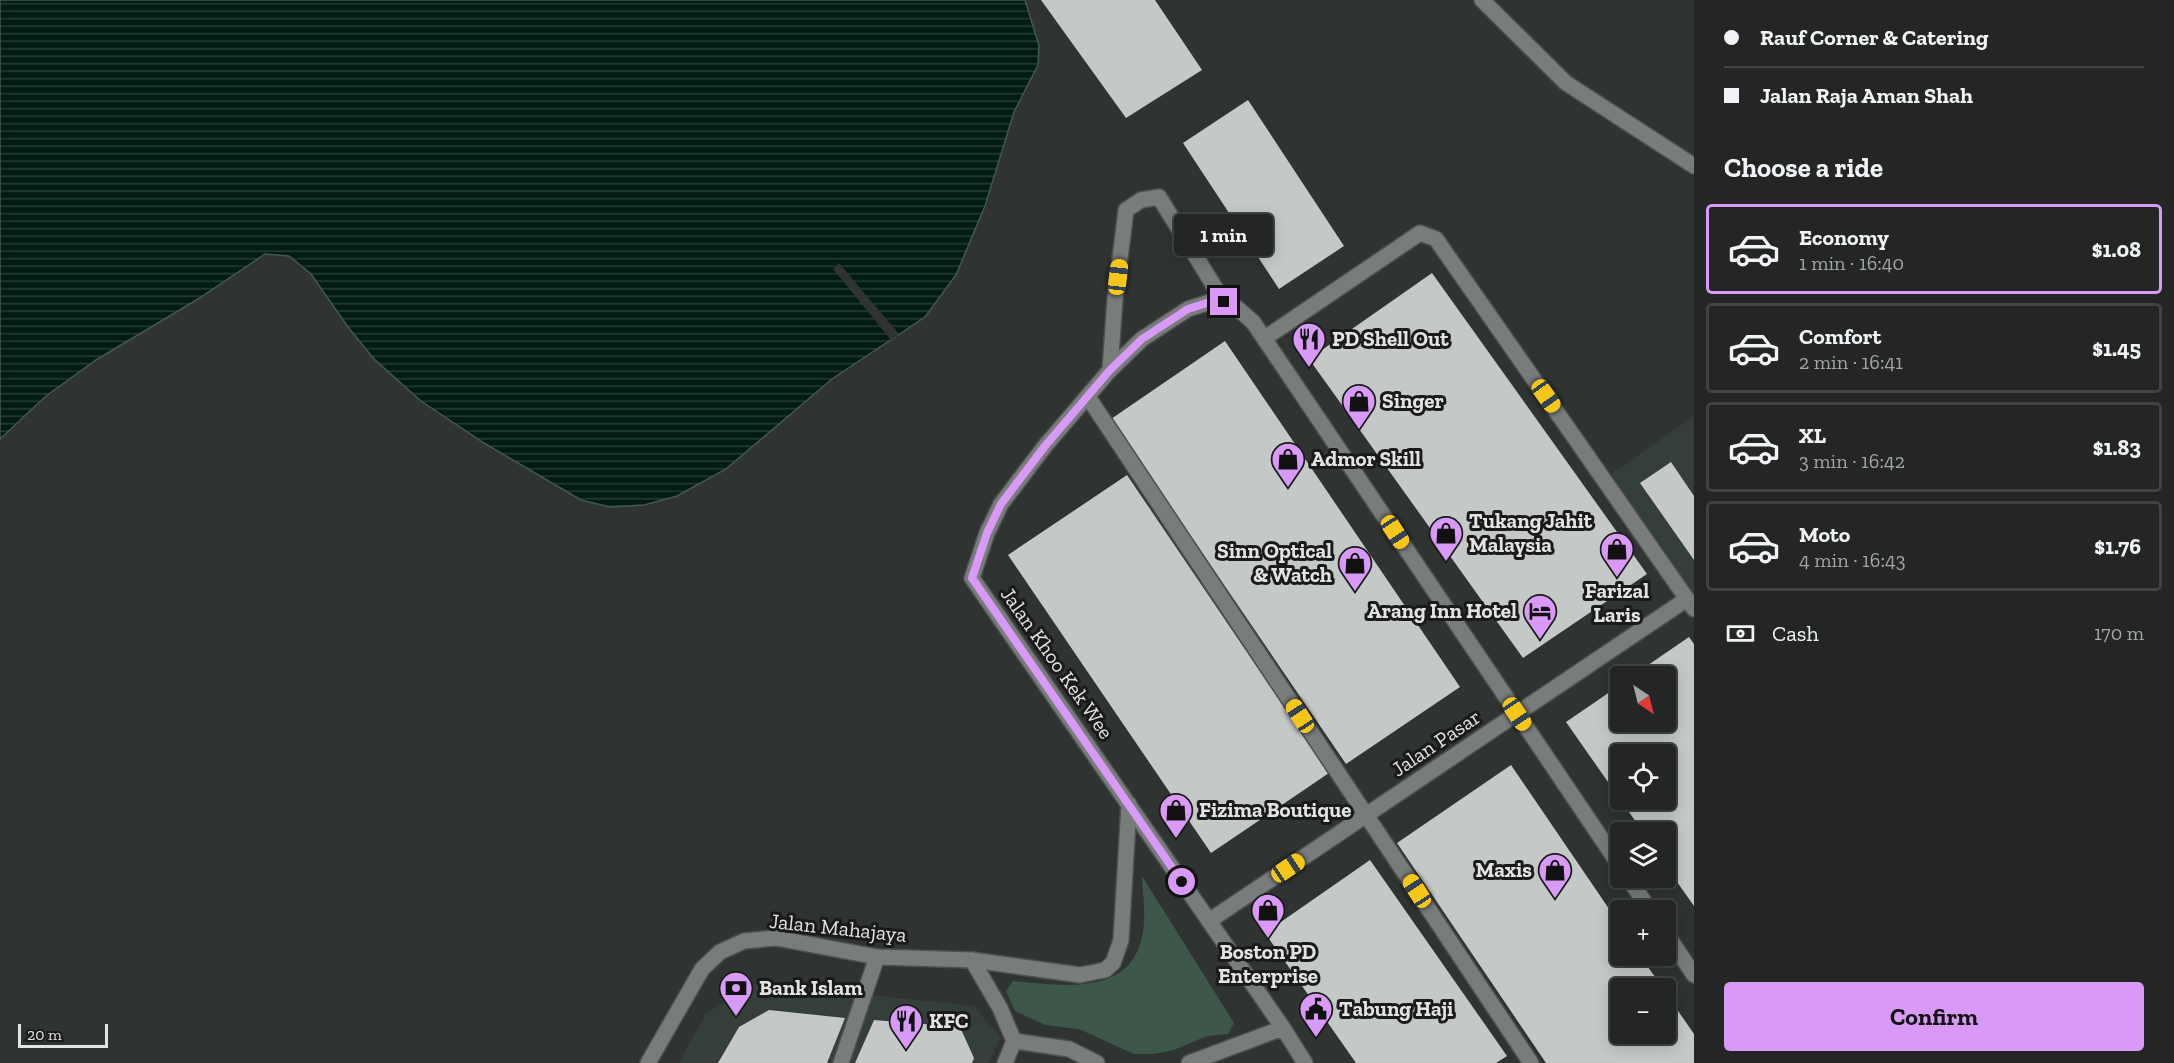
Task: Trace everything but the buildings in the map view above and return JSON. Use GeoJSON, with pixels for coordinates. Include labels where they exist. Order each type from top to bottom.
{"type":"FeatureCollection","features":[{"type":"Feature","properties":{"kind":"street"},"geometry":{"type":"LineString","coordinates":[[1482,0],[1566,83],[1694,166]]}},
{"type":"Feature","properties":{"kind":"street"},"geometry":{"type":"LineString","coordinates":[[1110,370],[1115,299],[1126,210],[1141,200],[1159,197],[1224,302],[1237,308],[1253,322],[1265,338],[1610,851]]}},
{"type":"Feature","properties":{"kind":"street"},"geometry":{"type":"LineString","coordinates":[[1265,338],[1420,233],[1436,239],[1692,601]]}},
{"type":"Feature","properties":{"kind":"street","name":"Jalan Khoo Kek Wee"},"geometry":{"type":"LineString","coordinates":[[1224,302],[1213,301],[1188,309],[1142,339],[1110,370],[1045,446],[1001,504],[987,533],[972,578],[1305,1063]]}},
{"type":"Feature","properties":{"kind":"street"},"geometry":{"type":"LineString","coordinates":[[1089,397],[1532,1063]]}},
{"type":"Feature","properties":{"kind":"street","name":"Jalan Pasar"},"geometry":{"type":"LineString","coordinates":[[1209,921],[1517,714],[1692,601]]}},
{"type":"Feature","properties":{"kind":"street","name":"Jalan Mahajaya"},"geometry":{"type":"LineString","coordinates":[[648,1063],[702,969],[720,952],[744,942],[776,938],[877,957],[972,960],[1080,975],[1105,970],[1113,963],[1121,940],[1129,804]]}},
{"type":"Feature","properties":{"kind":"street"},"geometry":{"type":"LineString","coordinates":[[1676,949],[1694,975]]}},
{"type":"Feature","properties":{"kind":"street"},"geometry":{"type":"LineString","coordinates":[[841,1063],[877,957]]}},
{"type":"Feature","properties":{"kind":"street"},"geometry":{"type":"LineString","coordinates":[[972,960],[1000,1008],[1014,1041],[1005,1063]]}},
{"type":"Feature","properties":{"kind":"street"},"geometry":{"type":"LineString","coordinates":[[1189,1063],[1283,1028]]}},
{"type":"Feature","properties":{"kind":"street"},"geometry":{"type":"LineString","coordinates":[[1014,1041],[1069,1049],[1097,1063]]}},
{"type":"Feature","properties":{"kind":"shaded area"},"geometry":{"type":"Polygon","coordinates":[[[0,0],[1025,0],[1039,46],[1038,65],[1014,112],[985,206],[956,275],[925,317],[832,379],[726,469],[677,496],[644,505],[610,507],[581,500],[484,443],[421,401],[374,359],[348,327],[311,274],[289,256],[265,254],[198,299],[96,360],[46,396],[0,439],[0,0]]]}},
{"type":"Feature","properties":{"kind":"shaded area"},"geometry":{"type":"Polygon","coordinates":[[[1694,416],[1694,593],[1611,474],[1694,416]]]}},
{"type":"Feature","properties":{"kind":"shaded area"},"geometry":{"type":"Polygon","coordinates":[[[1142,876],[1234,1023],[1228,1034],[1207,1036],[1174,1050],[1154,1054],[1134,1054],[1079,1029],[1045,1025],[1015,1011],[1006,991],[1013,981],[1088,984],[1106,979],[1121,971],[1133,959],[1141,941],[1144,925],[1142,876]]]}},
{"type":"Feature","properties":{"kind":"shaded area"},"geometry":{"type":"Polygon","coordinates":[[[758,983],[974,1006],[1000,1037],[989,1063],[679,1063],[706,1013],[758,983]]]}},
{"type":"Feature","properties":{"kind":"pier"},"geometry":{"type":"Polygon","coordinates":[[[839,263],[899,334],[891,340],[833,269],[839,263]]]}},
{"type":"Feature","properties":{"kind":"place","name":"PD Shell Out"},"geometry":{"type":"Point","coordinates":[1309,368]}},
{"type":"Feature","properties":{"kind":"place","name":"Singer"},"geometry":{"type":"Point","coordinates":[1359,430]}},
{"type":"Feature","properties":{"kind":"place","name":"Admor Skill"},"geometry":{"type":"Point","coordinates":[1288,488]}},
{"type":"Feature","properties":{"kind":"place","name":"Tukang Jahit Malaysia"},"geometry":{"type":"Point","coordinates":[1446,562]}},
{"type":"Feature","properties":{"kind":"place","name":"Farizal Laris"},"geometry":{"type":"Point","coordinates":[1617,578]}},
{"type":"Feature","properties":{"kind":"place","name":"Sinn Optical & Watch"},"geometry":{"type":"Point","coordinates":[1355,592]}},
{"type":"Feature","properties":{"kind":"place","name":"Arang Inn Hotel"},"geometry":{"type":"Point","coordinates":[1540,640]}},
{"type":"Feature","properties":{"kind":"place","name":"Fizima Boutique"},"geometry":{"type":"Point","coordinates":[1176,839]}},
{"type":"Feature","properties":{"kind":"place","name":"Maxis"},"geometry":{"type":"Point","coordinates":[1555,899]}},
{"type":"Feature","properties":{"kind":"place","name":"Boston PD Enterprise"},"geometry":{"type":"Point","coordinates":[1268,939]}},
{"type":"Feature","properties":{"kind":"place","name":"Bank Islam"},"geometry":{"type":"Point","coordinates":[736,1017]}},
{"type":"Feature","properties":{"kind":"place","name":"Tabung Haji"},"geometry":{"type":"Point","coordinates":[1316,1038]}},
{"type":"Feature","properties":{"kind":"place","name":"KFC"},"geometry":{"type":"Point","coordinates":[906,1050]}},
{"type":"Feature","properties":{"kind":"route"},"geometry":{"type":"LineString","coordinates":[[1182,882],[972,578],[987,533],[1001,504],[1045,446],[1110,370],[1142,339],[1188,309],[1213,301],[1224,302]]}}]}
